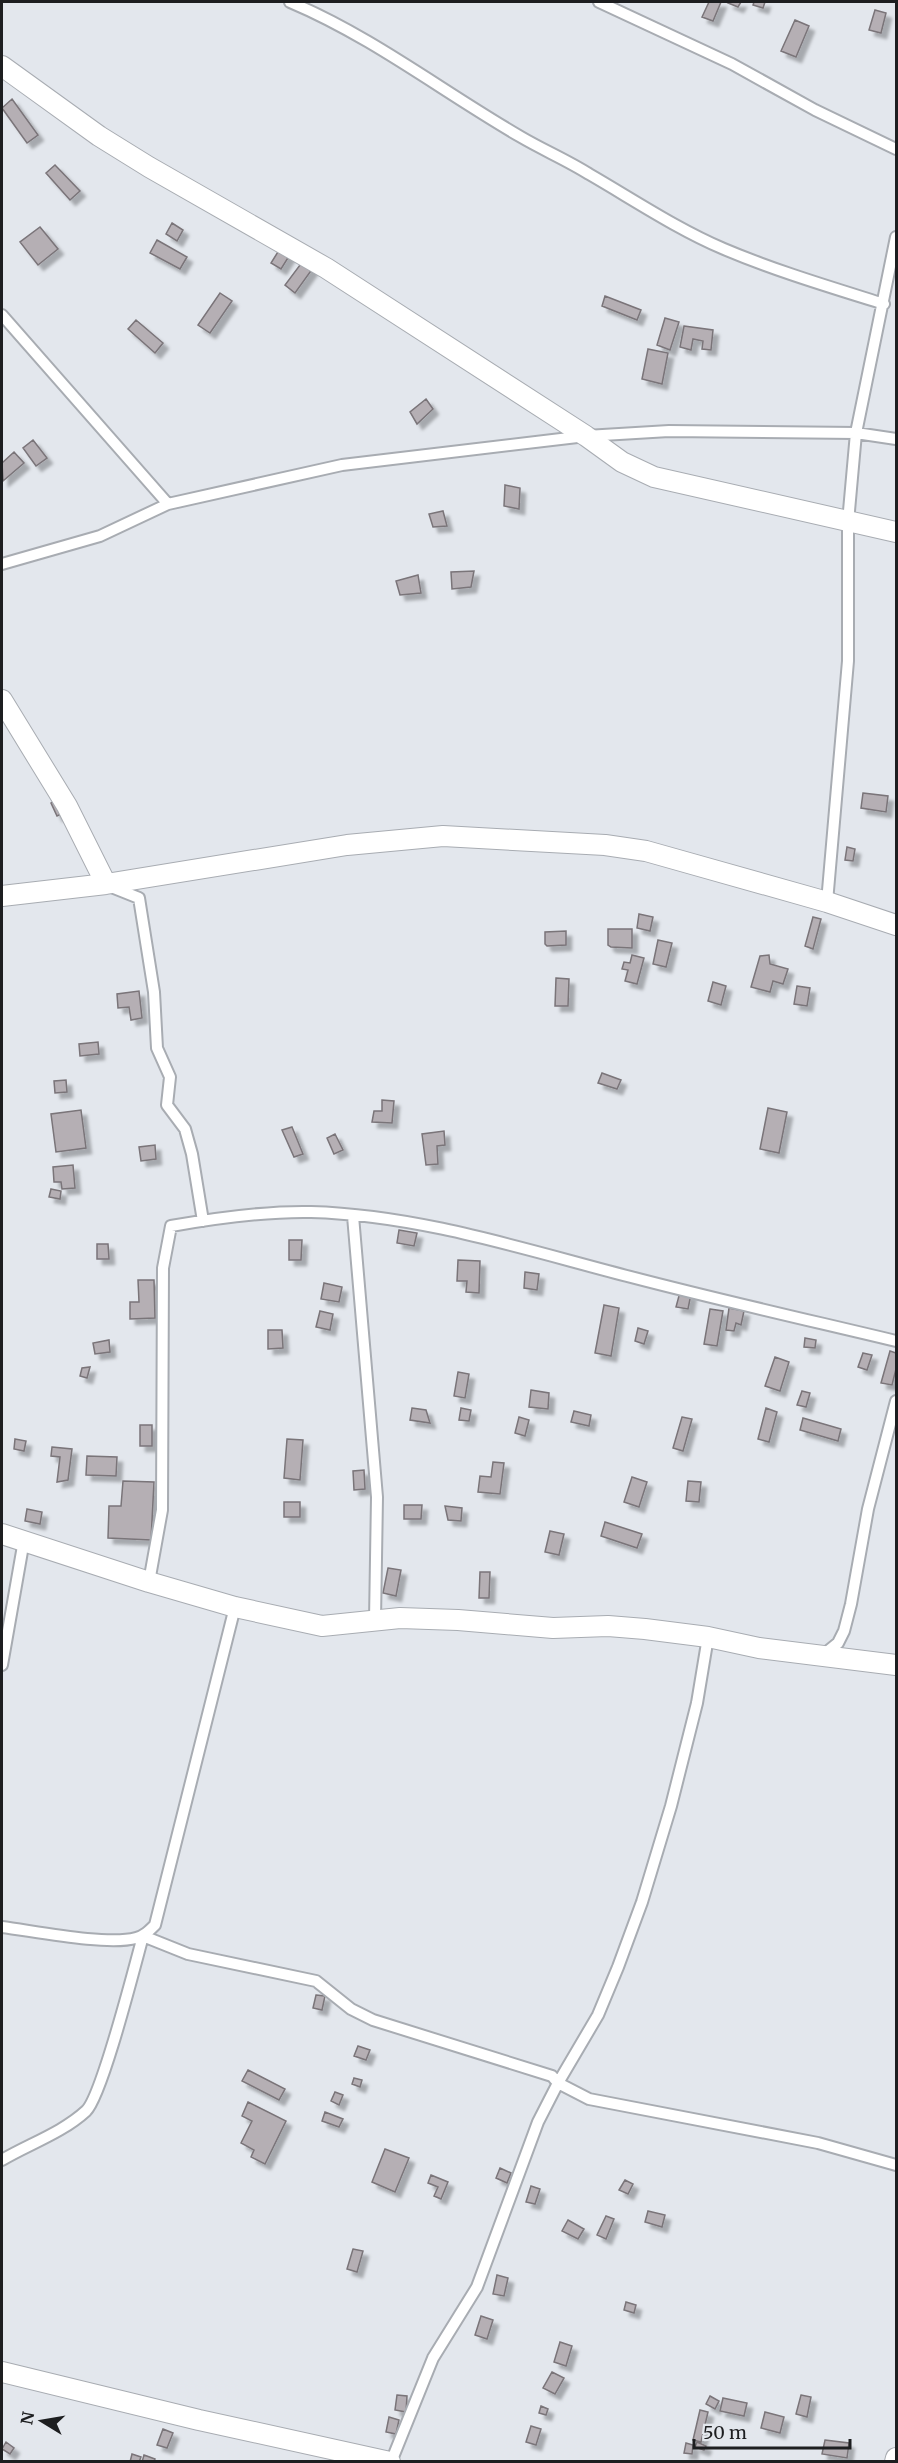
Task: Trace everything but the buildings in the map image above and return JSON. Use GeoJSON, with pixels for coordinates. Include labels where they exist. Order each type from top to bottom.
{"type":"FeatureCollection","features":[{"type":"Feature","properties":{"kind":"street"},"geometry":{"type":"LineString","coordinates":[[2,66],[99,136],[326,268],[586,436],[622,462],[654,477],[897,532]]}},
{"type":"Feature","properties":{"kind":"street"},"geometry":{"type":"LineString","coordinates":[[2,700],[67,806],[106,884]]}},
{"type":"Feature","properties":{"kind":"street"},"geometry":{"type":"LineString","coordinates":[[2,896],[106,884],[347,844],[443,836],[604,845],[646,851],[827,902],[897,925]]}},
{"type":"Feature","properties":{"kind":"street"},"geometry":{"type":"LineString","coordinates":[[2,1534],[149,1582],[235,1607],[322,1626],[400,1618],[553,1628],[608,1626],[708,1637],[759,1648],[897,1665]]}},
{"type":"Feature","properties":{"kind":"street"},"geometry":{"type":"LineString","coordinates":[[2,2372],[199,2420],[390,2462]]}},
{"type":"Feature","properties":{"kind":"lane"},"geometry":{"type":"LineString","coordinates":[[290,2],[337,23],[396,57],[521,137],[587,172],[648,210],[722,248],[771,268],[884,304]]}},
{"type":"Feature","properties":{"kind":"lane"},"geometry":{"type":"LineString","coordinates":[[599,2],[723,59],[815,111],[897,149]]}},
{"type":"Feature","properties":{"kind":"lane"},"geometry":{"type":"LineString","coordinates":[[827,902],[848,661],[848,522],[856,433],[897,237]]}},
{"type":"Feature","properties":{"kind":"lane"},"geometry":{"type":"LineString","coordinates":[[2,315],[168,504]]}},
{"type":"Feature","properties":{"kind":"lane"},"geometry":{"type":"LineString","coordinates":[[2,564],[100,536],[168,504],[342,465],[586,436],[669,431],[856,433],[897,440]]}},
{"type":"Feature","properties":{"kind":"lane"},"geometry":{"type":"LineString","coordinates":[[106,884],[139,898],[154,992],[157,1048],[170,1077],[167,1104],[185,1129],[192,1154],[203,1221]]}},
{"type":"Feature","properties":{"kind":"lane"},"geometry":{"type":"LineString","coordinates":[[149,1582],[162,1510],[164,1268],[171,1226],[257,1215],[310,1212],[450,1230],[718,1299],[897,1341]]}},
{"type":"Feature","properties":{"kind":"lane"},"geometry":{"type":"LineString","coordinates":[[353,1216],[377,1497],[375,1620]]}},
{"type":"Feature","properties":{"kind":"lane"},"geometry":{"type":"LineString","coordinates":[[822,1656],[838,1643],[852,1604],[868,1509],[897,1401]]}},
{"type":"Feature","properties":{"kind":"lane"},"geometry":{"type":"LineString","coordinates":[[2,1665],[24,1540]]}},
{"type":"Feature","properties":{"kind":"lane"},"geometry":{"type":"LineString","coordinates":[[2,1927],[110,1940],[143,1936],[155,1925],[160,1913],[186,1798],[235,1607]]}},
{"type":"Feature","properties":{"kind":"lane"},"geometry":{"type":"LineString","coordinates":[[390,2462],[433,2358],[477,2287],[538,2122],[598,2015],[642,1902],[671,1806],[697,1702],[708,1637]]}},
{"type":"Feature","properties":{"kind":"lane"},"geometry":{"type":"LineString","coordinates":[[143,1936],[188,1954],[316,1981],[351,2009],[373,2020],[552,2076],[558,2083],[589,2099],[807,2140],[865,2154],[897,2165]]}},
{"type":"Feature","properties":{"kind":"lane"},"geometry":{"type":"LineString","coordinates":[[2,2160],[67,2125],[88,2109],[109,2052],[143,1936]]}}]}
